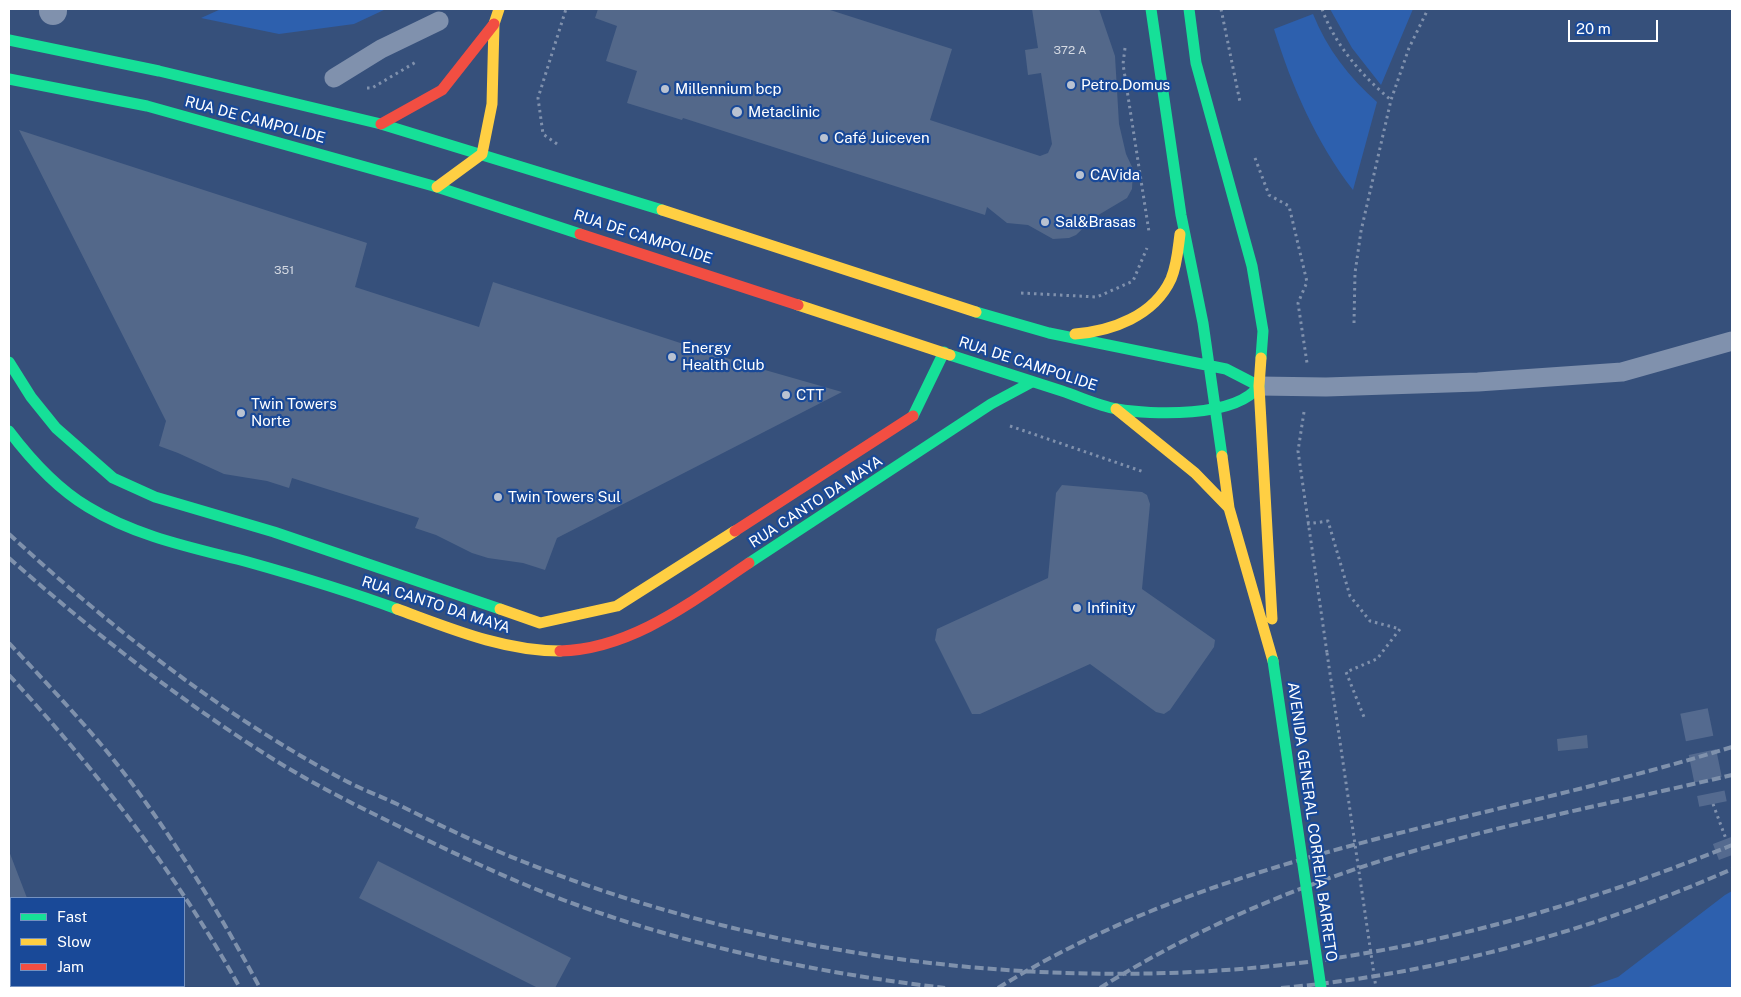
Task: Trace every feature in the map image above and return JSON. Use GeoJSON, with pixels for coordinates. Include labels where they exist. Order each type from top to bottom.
{"type":"FeatureCollection","features":[{"type":"Feature","properties":{"kind":"main road"},"geometry":{"type":"LineString","coordinates":[[437,186],[482,154],[492,104],[494,24],[499,9]]}},
{"type":"Feature","properties":{"kind":"main road","name":"RUA DE CAMPOLIDE"},"geometry":{"type":"LineString","coordinates":[[1151,9],[1182,215],[1203,322],[1213,390]]}},
{"type":"Feature","properties":{"kind":"main road"},"geometry":{"type":"LineString","coordinates":[[1189,9],[1196,63],[1252,266],[1263,330],[1259,386]]}},
{"type":"Feature","properties":{"kind":"main road"},"geometry":{"type":"LineString","coordinates":[[381,124],[442,90],[494,24]]}},
{"type":"Feature","properties":{"kind":"main road","name":"RUA DE CAMPOLIDE"},"geometry":{"type":"LineString","coordinates":[[9,40],[159,71],[381,124],[482,154],[986,315],[1050,333],[1178,360],[1208,364],[1226,369],[1259,386],[1256,390],[1238,400],[1216,409],[1186,414],[1116,410],[437,186],[147,106],[9,79]]}},
{"type":"Feature","properties":{"kind":"main road","name":"RUA DE CAMPOLIDE"},"geometry":{"type":"LineString","coordinates":[[1050,333],[1089,334],[1108,328],[1130,318],[1162,296],[1177,259],[1182,215]]}},
{"type":"Feature","properties":{"kind":"main road","name":"RUA CANTO DA MAYA"},"geometry":{"type":"LineString","coordinates":[[9,362],[31,397],[56,428],[113,478],[154,497],[274,532],[540,623],[617,606],[914,416],[944,352]]}},
{"type":"Feature","properties":{"kind":"main road","name":"RUA CANTO DA MAYA"},"geometry":{"type":"LineString","coordinates":[[9,431],[22,449],[55,482],[99,514],[153,537],[270,568],[399,608],[493,642],[548,651],[584,649],[641,631],[668,617],[976,414],[1032,382]]}},
{"type":"Feature","properties":{"kind":"main road","name":"AVENIDA GENERAL CORREIA BARRETO"},"geometry":{"type":"LineString","coordinates":[[1259,386],[1273,661],[1321,988]]}},
{"type":"Feature","properties":{"kind":"main road","name":"AVENIDA GENERAL CORREIA BARRETO"},"geometry":{"type":"LineString","coordinates":[[1213,390],[1228,508],[1273,661]]}},
{"type":"Feature","properties":{"kind":"main road"},"geometry":{"type":"LineString","coordinates":[[1116,410],[1182,463],[1228,508]]}},
{"type":"Feature","properties":{"kind":"lane"},"geometry":{"type":"LineString","coordinates":[[334,78],[381,49],[439,21]]}},
{"type":"Feature","properties":{"kind":"lane"},"geometry":{"type":"LineString","coordinates":[[1259,386],[1307,387],[1478,382],[1622,372],[1732,341]]}},
{"type":"Feature","properties":{"kind":"path"},"geometry":{"type":"LineString","coordinates":[[564,150],[544,134],[538,98],[566,9]]}},
{"type":"Feature","properties":{"kind":"path"},"geometry":{"type":"LineString","coordinates":[[1221,9],[1240,103]]}},
{"type":"Feature","properties":{"kind":"path"},"geometry":{"type":"LineString","coordinates":[[1322,9],[1348,56],[1368,82],[1391,100]]}},
{"type":"Feature","properties":{"kind":"path"},"geometry":{"type":"LineString","coordinates":[[1354,323],[1355,273],[1361,231],[1391,100],[1409,48],[1428,9]]}},
{"type":"Feature","properties":{"kind":"path"},"geometry":{"type":"LineString","coordinates":[[1019,293],[1096,297],[1132,281],[1151,239],[1123,64],[1126,44]]}},
{"type":"Feature","properties":{"kind":"path"},"geometry":{"type":"LineString","coordinates":[[1253,153],[1269,195],[1289,206],[1307,282],[1298,303],[1307,366],[1307,387],[1298,451],[1307,524],[1376,988]]}},
{"type":"Feature","properties":{"kind":"path"},"geometry":{"type":"LineString","coordinates":[[976,414],[1169,480],[1182,463]]}},
{"type":"Feature","properties":{"kind":"path"},"geometry":{"type":"LineString","coordinates":[[1263,454],[1299,460]]}},
{"type":"Feature","properties":{"kind":"path"},"geometry":{"type":"LineString","coordinates":[[1307,524],[1328,522],[1350,596],[1370,621],[1400,629],[1377,659],[1346,672],[1364,718]]}},
{"type":"Feature","properties":{"kind":"path"},"geometry":{"type":"LineString","coordinates":[[1713,804],[1726,839]]}},
{"type":"Feature","properties":{"kind":"shaded area"},"geometry":{"type":"Polygon","coordinates":[[[221,9],[386,9],[354,24],[279,34],[201,18],[221,9]]]}},
{"type":"Feature","properties":{"kind":"shaded area"},"geometry":{"type":"Polygon","coordinates":[[[1330,9],[1413,9],[1381,85],[1352,48],[1330,9]]]}},
{"type":"Feature","properties":{"kind":"shaded area"},"geometry":{"type":"Polygon","coordinates":[[[1313,14],[1325,39],[1340,62],[1357,83],[1377,102],[1353,190],[1328,153],[1306,113],[1274,29],[1313,14]]]}},
{"type":"Feature","properties":{"kind":"shaded area"},"geometry":{"type":"Polygon","coordinates":[[[1732,891],[1732,988],[1586,988],[1618,977],[1732,891]]]}},
{"type":"Feature","properties":{"kind":"building"},"geometry":{"type":"Polygon","coordinates":[[[598,9],[827,9],[952,49],[930,120],[1040,156],[1048,153],[1052,144],[1041,73],[1028,75],[1025,50],[1038,48],[1032,9],[1099,9],[1115,56],[1119,124],[1126,154],[1133,169],[1132,189],[1127,198],[1095,217],[1076,235],[1069,238],[1053,239],[1028,225],[1007,223],[987,207],[985,215],[683,118],[682,120],[627,103],[637,71],[606,61],[617,26],[595,18],[598,9]]]}},
{"type":"Feature","properties":{"kind":"building"},"geometry":{"type":"Polygon","coordinates":[[[19,130],[367,243],[355,287],[479,327],[493,282],[751,366],[842,392],[557,538],[545,570],[523,563],[488,558],[472,553],[436,535],[415,528],[419,518],[292,478],[289,488],[267,481],[224,474],[159,446],[166,421],[19,130]]]}},
{"type":"Feature","properties":{"kind":"building","name":"Infinity"},"geometry":{"type":"Polygon","coordinates":[[[1062,485],[1142,492],[1147,495],[1150,504],[1142,589],[1215,640],[1214,647],[1170,710],[1164,714],[1156,712],[1090,664],[980,714],[972,714],[935,640],[937,629],[1048,578],[1056,493],[1062,485]]]}},
{"type":"Feature","properties":{"kind":"building"},"geometry":{"type":"Polygon","coordinates":[[[1587,735],[1588,748],[1558,751],[1557,739],[1587,735]]]}},
{"type":"Feature","properties":{"kind":"building"},"geometry":{"type":"Polygon","coordinates":[[[9,851],[27,897],[10,897],[10,987],[63,988],[9,988],[9,851]]]}},
{"type":"Feature","properties":{"kind":"building"},"geometry":{"type":"Polygon","coordinates":[[[378,861],[571,958],[555,988],[538,988],[359,898],[378,861]]]}},
{"type":"Feature","properties":{"kind":"tunnel"},"geometry":{"type":"LineString","coordinates":[[1694,711],[1713,804]]}},
{"type":"Feature","properties":{"kind":"tunnel"},"geometry":{"type":"LineString","coordinates":[[1726,839],[1732,855]]}},
{"type":"Feature","properties":{"kind":"railway"},"geometry":{"type":"LineString","coordinates":[[9,534],[87,603],[212,699],[300,756],[346,781],[524,862],[620,896],[718,924],[819,946],[921,962],[1024,971],[1127,974],[1229,970],[1330,959],[1433,940],[1534,914],[1634,882],[1732,845]]}},
{"type":"Feature","properties":{"kind":"railway"},"geometry":{"type":"LineString","coordinates":[[9,558],[137,664],[238,736],[330,792],[476,863],[566,901],[612,917],[706,944],[801,966],[945,988]]}},
{"type":"Feature","properties":{"kind":"railway"},"geometry":{"type":"LineString","coordinates":[[9,643],[91,732],[136,789],[170,837],[201,886],[260,988]]}},
{"type":"Feature","properties":{"kind":"railway"},"geometry":{"type":"LineString","coordinates":[[9,675],[73,748],[134,825],[190,904],[240,988]]}},
{"type":"Feature","properties":{"kind":"railway"},"geometry":{"type":"LineString","coordinates":[[998,988],[1083,941],[1172,903],[1263,871],[1356,844],[1639,774],[1732,747]]}},
{"type":"Feature","properties":{"kind":"railway"},"geometry":{"type":"LineString","coordinates":[[1100,988],[1204,930],[1277,898],[1352,870],[1475,834],[1732,775]]}},
{"type":"Feature","properties":{"kind":"railway"},"geometry":{"type":"LineString","coordinates":[[1281,988],[1397,972],[1511,947],[1568,931],[1623,912],[1678,892],[1732,869]]}},
{"type":"Feature","properties":{"kind":"traffic: fast"},"geometry":{"type":"LineString","coordinates":[[1151,9],[1181,215],[1203,323],[1222,456]]}},
{"type":"Feature","properties":{"kind":"traffic: fast"},"geometry":{"type":"LineString","coordinates":[[1189,9],[1196,63],[1252,266],[1263,331],[1261,358]]}},
{"type":"Feature","properties":{"kind":"traffic: fast"},"geometry":{"type":"LineString","coordinates":[[9,40],[159,71],[381,124],[662,210]]}},
{"type":"Feature","properties":{"kind":"traffic: fast"},"geometry":{"type":"LineString","coordinates":[[9,79],[147,106],[437,187],[580,234]]}},
{"type":"Feature","properties":{"kind":"traffic: fast"},"geometry":{"type":"LineString","coordinates":[[976,312],[1049,333],[1226,369],[1259,386]]}},
{"type":"Feature","properties":{"kind":"traffic: fast"},"geometry":{"type":"LineString","coordinates":[[913,416],[944,352]]}},
{"type":"Feature","properties":{"kind":"traffic: fast"},"geometry":{"type":"LineString","coordinates":[[950,355],[1103,406],[1132,411],[1171,413],[1213,409],[1232,404],[1248,396],[1259,386]]}},
{"type":"Feature","properties":{"kind":"traffic: fast"},"geometry":{"type":"LineString","coordinates":[[9,362],[31,397],[56,428],[113,478],[155,497],[274,532],[500,609]]}},
{"type":"Feature","properties":{"kind":"traffic: fast"},"geometry":{"type":"LineString","coordinates":[[749,563],[991,404],[1032,382]]}},
{"type":"Feature","properties":{"kind":"traffic: fast"},"geometry":{"type":"LineString","coordinates":[[9,431],[35,463],[65,491],[88,507],[126,526],[166,540],[304,578],[397,609]]}},
{"type":"Feature","properties":{"kind":"traffic: fast"},"geometry":{"type":"LineString","coordinates":[[1273,661],[1321,988]]}},
{"type":"Feature","properties":{"kind":"traffic: slow"},"geometry":{"type":"LineString","coordinates":[[437,187],[482,154],[492,104],[494,24],[499,9]]}},
{"type":"Feature","properties":{"kind":"traffic: slow"},"geometry":{"type":"LineString","coordinates":[[662,210],[976,312]]}},
{"type":"Feature","properties":{"kind":"traffic: slow"},"geometry":{"type":"LineString","coordinates":[[1075,334],[1117,325],[1143,312],[1154,303],[1164,292],[1173,274],[1180,234]]}},
{"type":"Feature","properties":{"kind":"traffic: slow"},"geometry":{"type":"LineString","coordinates":[[798,305],[950,355]]}},
{"type":"Feature","properties":{"kind":"traffic: slow"},"geometry":{"type":"LineString","coordinates":[[1261,358],[1259,386],[1272,619]]}},
{"type":"Feature","properties":{"kind":"traffic: slow"},"geometry":{"type":"LineString","coordinates":[[1116,409],[1195,473],[1229,508]]}},
{"type":"Feature","properties":{"kind":"traffic: slow"},"geometry":{"type":"LineString","coordinates":[[1222,456],[1229,508],[1273,661]]}},
{"type":"Feature","properties":{"kind":"traffic: slow"},"geometry":{"type":"LineString","coordinates":[[500,609],[540,623],[617,606],[735,531]]}},
{"type":"Feature","properties":{"kind":"traffic: slow"},"geometry":{"type":"LineString","coordinates":[[397,609],[456,631],[497,643],[539,650],[560,651]]}},
{"type":"Feature","properties":{"kind":"traffic: jam"},"geometry":{"type":"LineString","coordinates":[[381,124],[442,90],[494,24]]}},
{"type":"Feature","properties":{"kind":"traffic: jam"},"geometry":{"type":"LineString","coordinates":[[580,234],[798,305]]}},
{"type":"Feature","properties":{"kind":"traffic: jam"},"geometry":{"type":"LineString","coordinates":[[735,531],[913,416]]}},
{"type":"Feature","properties":{"kind":"traffic: jam"},"geometry":{"type":"LineString","coordinates":[[560,651],[612,642],[636,633],[683,607],[749,563]]}},
{"type":"Feature","properties":{"kind":"place","name":"Petro.Domus"},"geometry":{"type":"Point","coordinates":[1071,85]}},
{"type":"Feature","properties":{"kind":"place","name":"Millennium bcp"},"geometry":{"type":"Point","coordinates":[665,89]}},
{"type":"Feature","properties":{"kind":"place","name":"Metaclinic"},"geometry":{"type":"Point","coordinates":[737,112]}},
{"type":"Feature","properties":{"kind":"place","name":"Café Juiceven"},"geometry":{"type":"Point","coordinates":[824,138]}},
{"type":"Feature","properties":{"kind":"place","name":"CAVida"},"geometry":{"type":"Point","coordinates":[1080,175]}},
{"type":"Feature","properties":{"kind":"place","name":"Sal&Brasas"},"geometry":{"type":"Point","coordinates":[1045,222]}},
{"type":"Feature","properties":{"kind":"place","name":"Energy Health Club"},"geometry":{"type":"Point","coordinates":[672,357]}},
{"type":"Feature","properties":{"kind":"place","name":"CTT"},"geometry":{"type":"Point","coordinates":[786,395]}},
{"type":"Feature","properties":{"kind":"place","name":"Twin Towers Norte"},"geometry":{"type":"Point","coordinates":[241,413]}},
{"type":"Feature","properties":{"kind":"place","name":"Twin Towers Sul"},"geometry":{"type":"Point","coordinates":[498,497]}},
{"type":"Feature","properties":{"kind":"place","name":"Infinity"},"geometry":{"type":"Point","coordinates":[1077,608]}}]}
